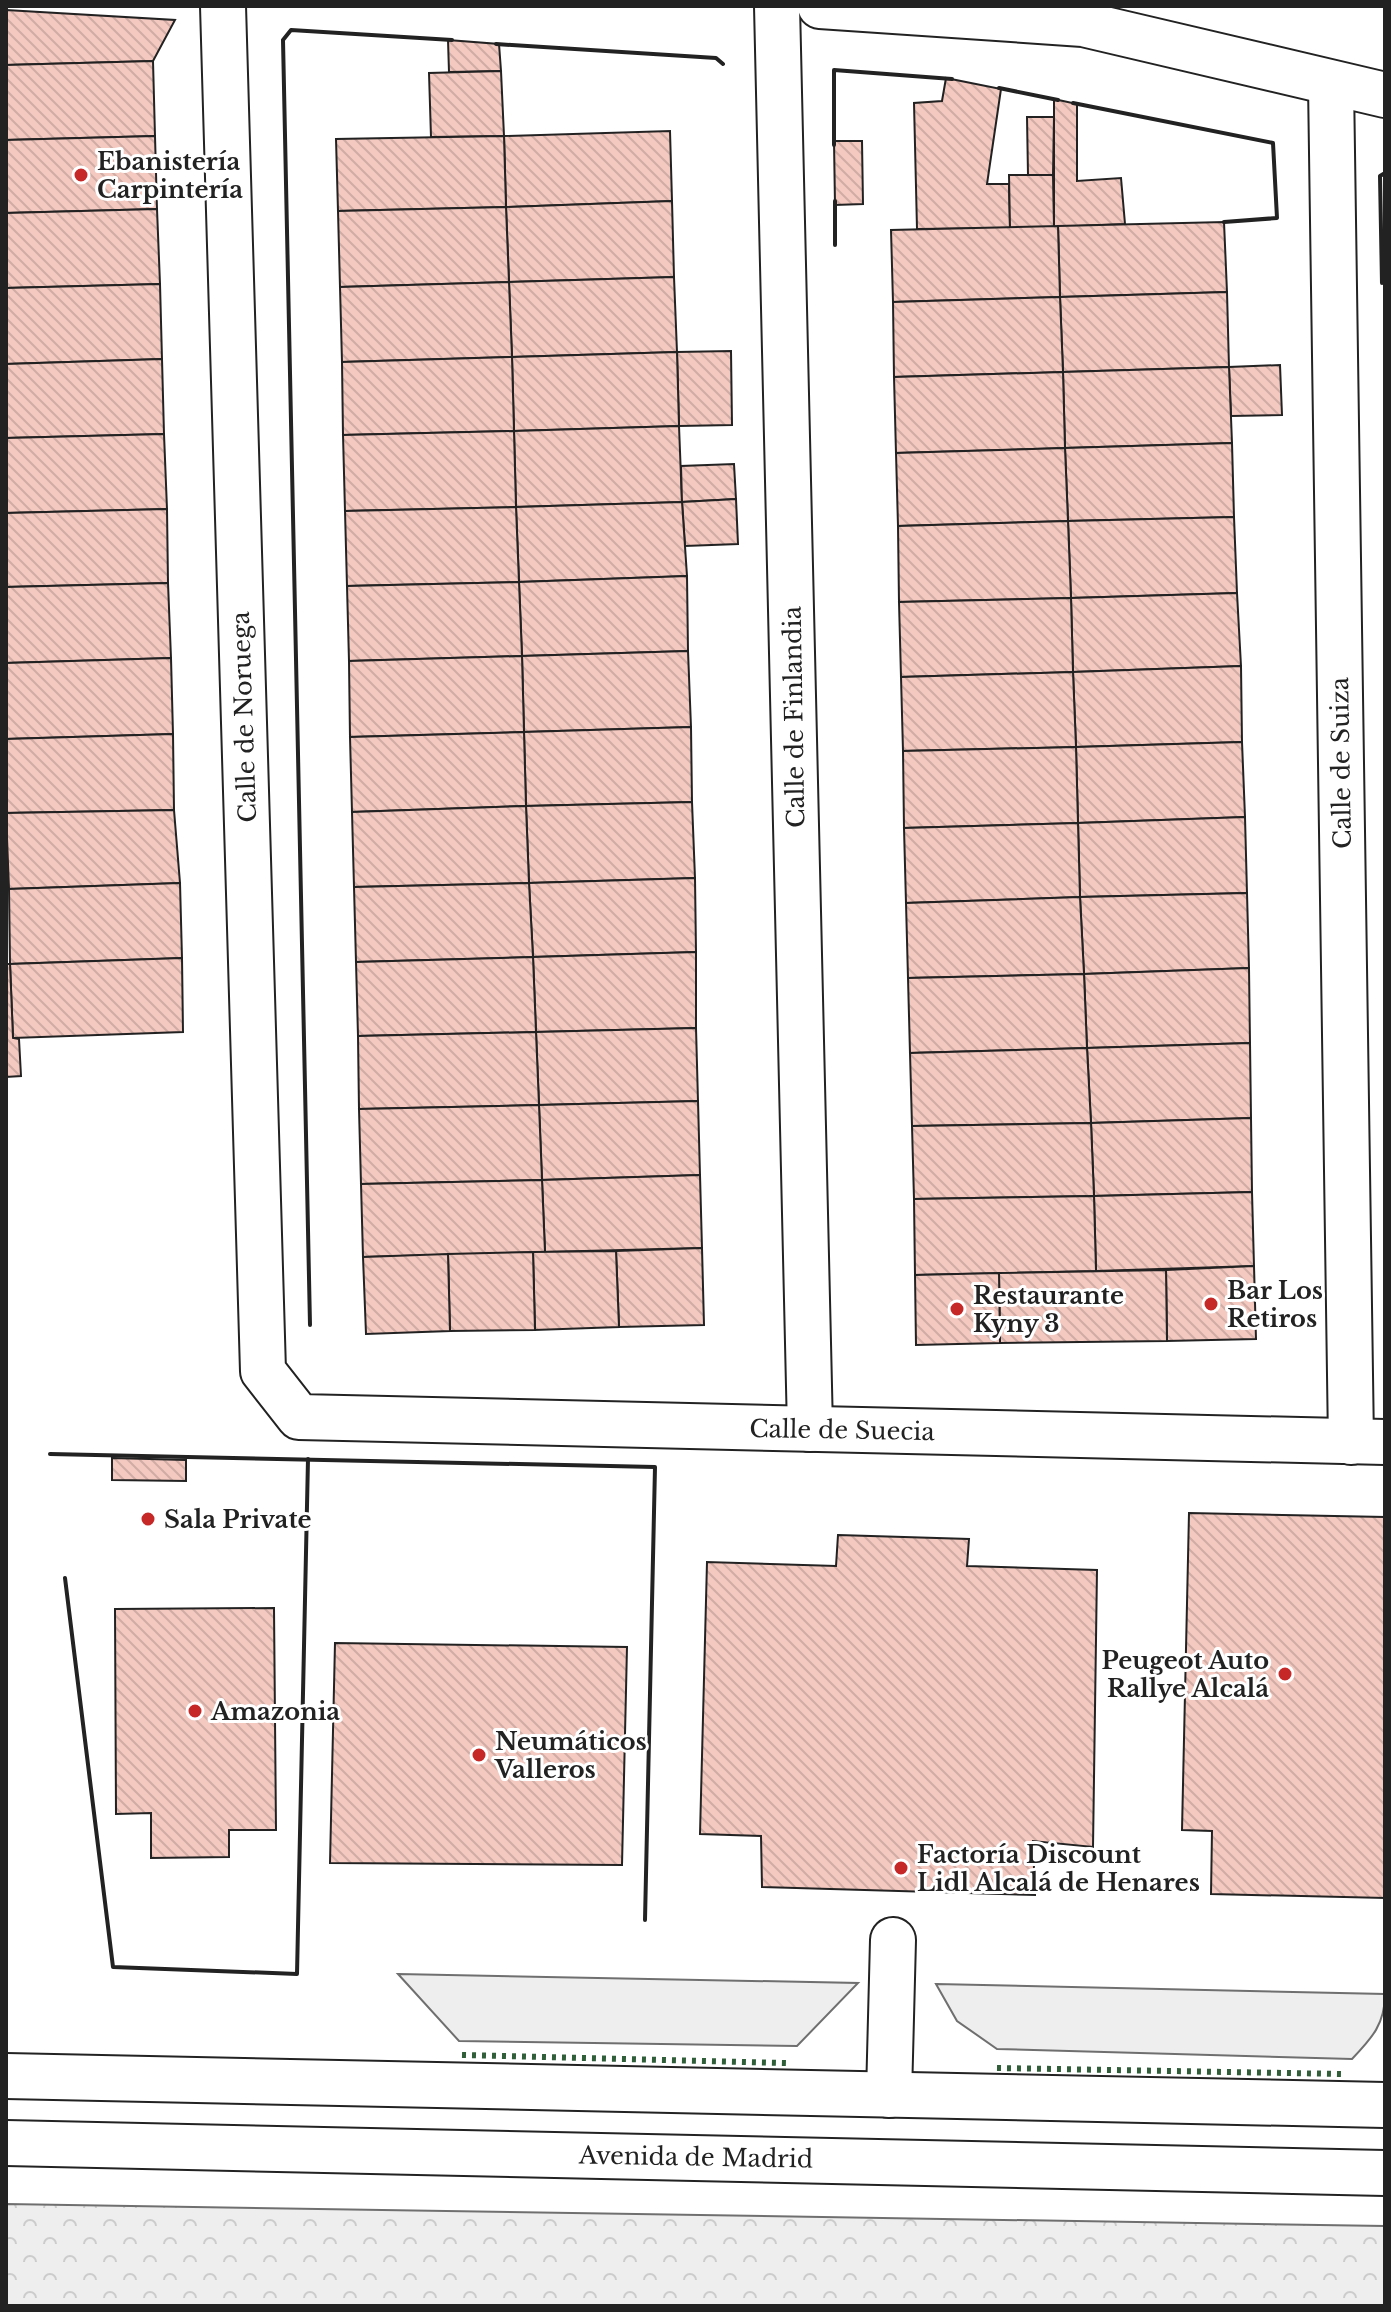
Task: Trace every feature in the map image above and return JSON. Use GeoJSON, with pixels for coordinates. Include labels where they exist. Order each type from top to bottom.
{"type":"FeatureCollection","features":[{"type":"Feature","properties":{"kind":"street","name":"Calle de Noruega"},"geometry":{"type":"LineString","coordinates":[[223,6],[263,1371],[299,1417]]}},
{"type":"Feature","properties":{"kind":"street","name":"Calle de Finlandia"},"geometry":{"type":"LineString","coordinates":[[777,6],[810,1429]]}},
{"type":"Feature","properties":{"kind":"street"},"geometry":{"type":"LineString","coordinates":[[820,6],[1083,24],[1385,95]]}},
{"type":"Feature","properties":{"kind":"street","name":"Calle de Suiza"},"geometry":{"type":"LineString","coordinates":[[1331,84],[1368,1442]]}},
{"type":"Feature","properties":{"kind":"street","name":"Calle de Suecia"},"geometry":{"type":"LineString","coordinates":[[299,1417],[1368,1442]]}},
{"type":"Feature","properties":{"kind":"street"},"geometry":{"type":"LineString","coordinates":[[889,2095],[893,1940]]}},
{"type":"Feature","properties":{"kind":"street"},"geometry":{"type":"LineString","coordinates":[[6,2076],[1385,2105]]}},
{"type":"Feature","properties":{"kind":"street","name":"Avenida de Madrid"},"geometry":{"type":"LineString","coordinates":[[6,2143],[1385,2173]]}},
{"type":"Feature","properties":{"kind":"green space"},"geometry":{"type":"Polygon","coordinates":[[[398,1974],[858,1983],[797,2046],[459,2041],[398,1974]]]}},
{"type":"Feature","properties":{"kind":"green space"},"geometry":{"type":"Polygon","coordinates":[[[936,1984],[1385,1994],[1383,2014],[1376,2030],[1352,2059],[997,2049],[957,2021],[936,1984]]]}},
{"type":"Feature","properties":{"kind":"green space"},"geometry":{"type":"Polygon","coordinates":[[[6,2204],[1385,2226],[1385,2306],[6,2306],[6,2204]]]}},
{"type":"Feature","properties":{"kind":"building"},"geometry":{"type":"Polygon","coordinates":[[[6,10],[175,20],[153,61],[6,65],[6,10]]]}},
{"type":"Feature","properties":{"kind":"building"},"geometry":{"type":"Polygon","coordinates":[[[448,40],[499,44],[501,71],[449,72],[448,40]]]}},
{"type":"Feature","properties":{"kind":"building"},"geometry":{"type":"Polygon","coordinates":[[[153,61],[155,136],[6,140],[6,65],[153,61]]]}},
{"type":"Feature","properties":{"kind":"building"},"geometry":{"type":"Polygon","coordinates":[[[501,71],[504,136],[431,137],[429,73],[501,71]]]}},
{"type":"Feature","properties":{"kind":"building"},"geometry":{"type":"Polygon","coordinates":[[[946,78],[1001,89],[987,184],[1009,184],[1010,228],[917,229],[914,103],[942,101],[946,78]]]}},
{"type":"Feature","properties":{"kind":"building"},"geometry":{"type":"Polygon","coordinates":[[[1054,99],[1077,104],[1077,181],[1121,178],[1125,224],[1054,227],[1054,99]]]}},
{"type":"Feature","properties":{"kind":"building"},"geometry":{"type":"Polygon","coordinates":[[[1027,117],[1054,117],[1053,175],[1028,175],[1027,117]]]}},
{"type":"Feature","properties":{"kind":"building"},"geometry":{"type":"Polygon","coordinates":[[[670,131],[672,201],[506,207],[504,136],[670,131]]]}},
{"type":"Feature","properties":{"kind":"building","name":"Ebanistería Carpintería"},"geometry":{"type":"Polygon","coordinates":[[[155,136],[157,209],[6,213],[6,140],[155,136]]]}},
{"type":"Feature","properties":{"kind":"building"},"geometry":{"type":"Polygon","coordinates":[[[504,136],[506,207],[338,211],[336,139],[504,136]]]}},
{"type":"Feature","properties":{"kind":"building"},"geometry":{"type":"Polygon","coordinates":[[[834,141],[862,141],[863,204],[835,205],[834,141]]]}},
{"type":"Feature","properties":{"kind":"building"},"geometry":{"type":"Polygon","coordinates":[[[1009,175],[1053,175],[1054,227],[1010,228],[1009,175]]]}},
{"type":"Feature","properties":{"kind":"building"},"geometry":{"type":"Polygon","coordinates":[[[672,201],[674,277],[509,282],[506,207],[672,201]]]}},
{"type":"Feature","properties":{"kind":"building"},"geometry":{"type":"Polygon","coordinates":[[[506,207],[509,282],[340,287],[338,211],[506,207]]]}},
{"type":"Feature","properties":{"kind":"building"},"geometry":{"type":"Polygon","coordinates":[[[157,209],[160,284],[6,288],[6,213],[157,209]]]}},
{"type":"Feature","properties":{"kind":"building"},"geometry":{"type":"Polygon","coordinates":[[[1224,222],[1227,292],[1060,297],[1058,226],[1224,222]]]}},
{"type":"Feature","properties":{"kind":"building"},"geometry":{"type":"Polygon","coordinates":[[[1058,226],[1060,297],[893,302],[891,230],[1058,226]]]}},
{"type":"Feature","properties":{"kind":"building"},"geometry":{"type":"Polygon","coordinates":[[[674,277],[677,352],[512,357],[509,282],[674,277]]]}},
{"type":"Feature","properties":{"kind":"building"},"geometry":{"type":"Polygon","coordinates":[[[509,282],[512,357],[342,362],[340,287],[509,282]]]}},
{"type":"Feature","properties":{"kind":"building"},"geometry":{"type":"Polygon","coordinates":[[[160,284],[162,359],[6,364],[6,288],[160,284]]]}},
{"type":"Feature","properties":{"kind":"building"},"geometry":{"type":"Polygon","coordinates":[[[1227,292],[1229,367],[1063,372],[1060,297],[1227,292]]]}},
{"type":"Feature","properties":{"kind":"building"},"geometry":{"type":"Polygon","coordinates":[[[1060,297],[1063,372],[894,377],[893,302],[1060,297]]]}},
{"type":"Feature","properties":{"kind":"building"},"geometry":{"type":"Polygon","coordinates":[[[731,351],[732,425],[679,426],[677,352],[731,351]]]}},
{"type":"Feature","properties":{"kind":"building"},"geometry":{"type":"Polygon","coordinates":[[[677,352],[679,426],[514,431],[512,357],[677,352]]]}},
{"type":"Feature","properties":{"kind":"building"},"geometry":{"type":"Polygon","coordinates":[[[512,357],[514,431],[343,435],[342,362],[512,357]]]}},
{"type":"Feature","properties":{"kind":"building"},"geometry":{"type":"Polygon","coordinates":[[[162,359],[164,434],[6,438],[6,364],[162,359]]]}},
{"type":"Feature","properties":{"kind":"building"},"geometry":{"type":"Polygon","coordinates":[[[1280,365],[1282,415],[1231,416],[1229,367],[1280,365]]]}},
{"type":"Feature","properties":{"kind":"building"},"geometry":{"type":"Polygon","coordinates":[[[1229,367],[1232,443],[1065,448],[1063,372],[1229,367]]]}},
{"type":"Feature","properties":{"kind":"building"},"geometry":{"type":"Polygon","coordinates":[[[1063,372],[1065,448],[896,453],[894,377],[1063,372]]]}},
{"type":"Feature","properties":{"kind":"building"},"geometry":{"type":"Polygon","coordinates":[[[679,426],[682,502],[516,507],[514,431],[679,426]]]}},
{"type":"Feature","properties":{"kind":"building"},"geometry":{"type":"Polygon","coordinates":[[[514,431],[516,507],[345,511],[343,435],[514,431]]]}},
{"type":"Feature","properties":{"kind":"building"},"geometry":{"type":"Polygon","coordinates":[[[164,434],[167,509],[6,513],[6,438],[164,434]]]}},
{"type":"Feature","properties":{"kind":"building"},"geometry":{"type":"Polygon","coordinates":[[[1232,443],[1234,517],[1068,521],[1065,448],[1232,443]]]}},
{"type":"Feature","properties":{"kind":"building"},"geometry":{"type":"Polygon","coordinates":[[[1065,448],[1068,521],[898,526],[896,453],[1065,448]]]}},
{"type":"Feature","properties":{"kind":"building"},"geometry":{"type":"Polygon","coordinates":[[[734,464],[736,499],[682,502],[681,466],[734,464]]]}},
{"type":"Feature","properties":{"kind":"building"},"geometry":{"type":"Polygon","coordinates":[[[736,499],[738,544],[685,546],[682,502],[736,499]]]}},
{"type":"Feature","properties":{"kind":"building"},"geometry":{"type":"Polygon","coordinates":[[[682,502],[687,576],[519,582],[516,507],[682,502]]]}},
{"type":"Feature","properties":{"kind":"building"},"geometry":{"type":"Polygon","coordinates":[[[516,507],[519,582],[347,586],[345,511],[516,507]]]}},
{"type":"Feature","properties":{"kind":"building"},"geometry":{"type":"Polygon","coordinates":[[[167,509],[168,583],[6,587],[6,513],[167,509]]]}},
{"type":"Feature","properties":{"kind":"building"},"geometry":{"type":"Polygon","coordinates":[[[1234,517],[1237,593],[1071,598],[1068,521],[1234,517]]]}},
{"type":"Feature","properties":{"kind":"building"},"geometry":{"type":"Polygon","coordinates":[[[1068,521],[1071,598],[899,602],[898,526],[1068,521]]]}},
{"type":"Feature","properties":{"kind":"building"},"geometry":{"type":"Polygon","coordinates":[[[687,576],[688,651],[522,656],[519,582],[687,576]]]}},
{"type":"Feature","properties":{"kind":"building"},"geometry":{"type":"Polygon","coordinates":[[[519,582],[522,656],[349,661],[347,586],[519,582]]]}},
{"type":"Feature","properties":{"kind":"building"},"geometry":{"type":"Polygon","coordinates":[[[168,583],[171,658],[6,663],[6,587],[168,583]]]}},
{"type":"Feature","properties":{"kind":"building"},"geometry":{"type":"Polygon","coordinates":[[[1237,593],[1241,666],[1073,672],[1071,598],[1237,593]]]}},
{"type":"Feature","properties":{"kind":"building"},"geometry":{"type":"Polygon","coordinates":[[[1071,598],[1073,672],[901,677],[899,602],[1071,598]]]}},
{"type":"Feature","properties":{"kind":"building"},"geometry":{"type":"Polygon","coordinates":[[[688,651],[691,727],[524,732],[522,656],[688,651]]]}},
{"type":"Feature","properties":{"kind":"building"},"geometry":{"type":"Polygon","coordinates":[[[522,656],[524,732],[350,737],[349,661],[522,656]]]}},
{"type":"Feature","properties":{"kind":"building"},"geometry":{"type":"Polygon","coordinates":[[[171,658],[173,734],[6,739],[6,663],[171,658]]]}},
{"type":"Feature","properties":{"kind":"building"},"geometry":{"type":"Polygon","coordinates":[[[1241,666],[1242,742],[1076,747],[1073,672],[1241,666]]]}},
{"type":"Feature","properties":{"kind":"building"},"geometry":{"type":"Polygon","coordinates":[[[1073,672],[1076,747],[903,751],[901,677],[1073,672]]]}},
{"type":"Feature","properties":{"kind":"building"},"geometry":{"type":"Polygon","coordinates":[[[691,727],[692,802],[526,806],[524,732],[691,727]]]}},
{"type":"Feature","properties":{"kind":"building"},"geometry":{"type":"Polygon","coordinates":[[[524,732],[526,806],[352,812],[350,737],[524,732]]]}},
{"type":"Feature","properties":{"kind":"building"},"geometry":{"type":"Polygon","coordinates":[[[173,734],[174,810],[6,813],[6,739],[173,734]]]}},
{"type":"Feature","properties":{"kind":"building"},"geometry":{"type":"Polygon","coordinates":[[[1242,742],[1245,817],[1078,823],[1076,747],[1242,742]]]}},
{"type":"Feature","properties":{"kind":"building"},"geometry":{"type":"Polygon","coordinates":[[[1076,747],[1078,823],[904,828],[903,751],[1076,747]]]}},
{"type":"Feature","properties":{"kind":"building"},"geometry":{"type":"Polygon","coordinates":[[[692,802],[695,878],[529,883],[526,806],[692,802]]]}},
{"type":"Feature","properties":{"kind":"building"},"geometry":{"type":"Polygon","coordinates":[[[526,806],[529,883],[354,887],[352,812],[526,806]]]}},
{"type":"Feature","properties":{"kind":"building"},"geometry":{"type":"Polygon","coordinates":[[[174,810],[180,883],[9,889],[6,813],[174,810]]]}},
{"type":"Feature","properties":{"kind":"building"},"geometry":{"type":"Polygon","coordinates":[[[1245,817],[1247,893],[1080,897],[1078,823],[1245,817]]]}},
{"type":"Feature","properties":{"kind":"building"},"geometry":{"type":"Polygon","coordinates":[[[1078,823],[1080,897],[906,903],[904,828],[1078,823]]]}},
{"type":"Feature","properties":{"kind":"building"},"geometry":{"type":"Polygon","coordinates":[[[695,878],[696,952],[533,957],[529,883],[695,878]]]}},
{"type":"Feature","properties":{"kind":"building"},"geometry":{"type":"Polygon","coordinates":[[[180,883],[182,958],[10,964],[9,889],[180,883]]]}},
{"type":"Feature","properties":{"kind":"building"},"geometry":{"type":"Polygon","coordinates":[[[529,883],[533,957],[356,962],[354,887],[529,883]]]}},
{"type":"Feature","properties":{"kind":"building"},"geometry":{"type":"Polygon","coordinates":[[[1247,893],[1249,968],[1084,974],[1080,897],[1247,893]]]}},
{"type":"Feature","properties":{"kind":"building"},"geometry":{"type":"Polygon","coordinates":[[[1080,897],[1084,974],[908,978],[906,903],[1080,897]]]}},
{"type":"Feature","properties":{"kind":"building"},"geometry":{"type":"Polygon","coordinates":[[[696,952],[696,1028],[536,1032],[533,957],[696,952]]]}},
{"type":"Feature","properties":{"kind":"building"},"geometry":{"type":"Polygon","coordinates":[[[533,957],[536,1032],[358,1036],[356,962],[533,957]]]}},
{"type":"Feature","properties":{"kind":"building"},"geometry":{"type":"Polygon","coordinates":[[[182,958],[183,1032],[13,1038],[10,964],[182,958]]]}},
{"type":"Feature","properties":{"kind":"building"},"geometry":{"type":"Polygon","coordinates":[[[6,964],[10,964],[13,1038],[19,1039],[21,1076],[6,1077],[6,964]]]}},
{"type":"Feature","properties":{"kind":"building"},"geometry":{"type":"Polygon","coordinates":[[[1249,968],[1250,1043],[1087,1048],[1084,974],[1249,968]]]}},
{"type":"Feature","properties":{"kind":"building"},"geometry":{"type":"Polygon","coordinates":[[[1084,974],[1087,1048],[910,1053],[908,978],[1084,974]]]}},
{"type":"Feature","properties":{"kind":"building"},"geometry":{"type":"Polygon","coordinates":[[[696,1028],[698,1101],[539,1105],[536,1032],[696,1028]]]}},
{"type":"Feature","properties":{"kind":"building"},"geometry":{"type":"Polygon","coordinates":[[[536,1032],[539,1105],[359,1109],[358,1036],[536,1032]]]}},
{"type":"Feature","properties":{"kind":"building"},"geometry":{"type":"Polygon","coordinates":[[[1250,1043],[1251,1118],[1091,1123],[1087,1048],[1250,1043]]]}},
{"type":"Feature","properties":{"kind":"building"},"geometry":{"type":"Polygon","coordinates":[[[1087,1048],[1091,1123],[912,1126],[910,1053],[1087,1048]]]}},
{"type":"Feature","properties":{"kind":"building"},"geometry":{"type":"Polygon","coordinates":[[[698,1101],[700,1175],[542,1180],[539,1105],[698,1101]]]}},
{"type":"Feature","properties":{"kind":"building"},"geometry":{"type":"Polygon","coordinates":[[[539,1105],[542,1180],[361,1184],[359,1109],[539,1105]]]}},
{"type":"Feature","properties":{"kind":"building"},"geometry":{"type":"Polygon","coordinates":[[[1251,1118],[1252,1192],[1094,1196],[1091,1123],[1251,1118]]]}},
{"type":"Feature","properties":{"kind":"building"},"geometry":{"type":"Polygon","coordinates":[[[1091,1123],[1094,1196],[914,1199],[912,1126],[1091,1123]]]}},
{"type":"Feature","properties":{"kind":"building"},"geometry":{"type":"Polygon","coordinates":[[[700,1175],[702,1248],[545,1252],[542,1180],[700,1175]]]}},
{"type":"Feature","properties":{"kind":"building"},"geometry":{"type":"Polygon","coordinates":[[[542,1180],[545,1252],[363,1257],[361,1184],[542,1180]]]}},
{"type":"Feature","properties":{"kind":"building"},"geometry":{"type":"Polygon","coordinates":[[[1252,1192],[1254,1266],[1096,1271],[1094,1196],[1252,1192]]]}},
{"type":"Feature","properties":{"kind":"building"},"geometry":{"type":"Polygon","coordinates":[[[1094,1196],[1096,1271],[915,1275],[914,1199],[1094,1196]]]}},
{"type":"Feature","properties":{"kind":"building"},"geometry":{"type":"Polygon","coordinates":[[[702,1248],[704,1325],[619,1327],[616,1251],[702,1248]]]}},
{"type":"Feature","properties":{"kind":"building"},"geometry":{"type":"Polygon","coordinates":[[[616,1251],[619,1327],[535,1330],[533,1252],[616,1251]]]}},
{"type":"Feature","properties":{"kind":"building"},"geometry":{"type":"Polygon","coordinates":[[[533,1252],[535,1330],[450,1331],[448,1254],[533,1252]]]}},
{"type":"Feature","properties":{"kind":"building"},"geometry":{"type":"Polygon","coordinates":[[[448,1254],[450,1331],[366,1334],[363,1257],[448,1254]]]}},
{"type":"Feature","properties":{"kind":"building","name":"Bar Los Retiros"},"geometry":{"type":"Polygon","coordinates":[[[1254,1266],[1256,1339],[1167,1341],[1166,1270],[1254,1266]]]}},
{"type":"Feature","properties":{"kind":"building"},"geometry":{"type":"Polygon","coordinates":[[[1166,1270],[1167,1341],[1000,1343],[999,1273],[1166,1270]]]}},
{"type":"Feature","properties":{"kind":"building","name":"Restaurante Kyny 3"},"geometry":{"type":"Polygon","coordinates":[[[999,1273],[1000,1343],[916,1345],[915,1275],[999,1273]]]}},
{"type":"Feature","properties":{"kind":"building"},"geometry":{"type":"Polygon","coordinates":[[[112,1458],[186,1460],[186,1481],[112,1480],[112,1458]]]}},
{"type":"Feature","properties":{"kind":"building","name":"Peugeot Auto Rallye Alcalá"},"geometry":{"type":"Polygon","coordinates":[[[1189,1513],[1385,1517],[1385,1898],[1211,1894],[1212,1831],[1182,1830],[1189,1513]]]}},
{"type":"Feature","properties":{"kind":"building"},"geometry":{"type":"Polygon","coordinates":[[[838,1535],[969,1539],[967,1566],[1097,1570],[1093,1847],[1033,1841],[1035,1895],[762,1887],[761,1836],[700,1834],[707,1562],[836,1566],[838,1535]]]}},
{"type":"Feature","properties":{"kind":"building","name":"Amazonia"},"geometry":{"type":"Polygon","coordinates":[[[274,1608],[276,1830],[229,1830],[229,1857],[151,1858],[151,1813],[116,1814],[115,1609],[274,1608]]]}},
{"type":"Feature","properties":{"kind":"building","name":"Neumáticos Valleros"},"geometry":{"type":"Polygon","coordinates":[[[335,1643],[627,1647],[622,1865],[330,1863],[335,1643]]]}},
{"type":"Feature","properties":{"kind":"hedge"},"geometry":{"type":"LineString","coordinates":[[462,2055],[786,2063]]}},
{"type":"Feature","properties":{"kind":"hedge"},"geometry":{"type":"LineString","coordinates":[[997,2068],[1343,2074]]}},
{"type":"Feature","properties":{"kind":"wall"},"geometry":{"type":"LineString","coordinates":[[310,1325],[283,40],[291,30],[452,40]]}},
{"type":"Feature","properties":{"kind":"wall"},"geometry":{"type":"LineString","coordinates":[[496,44],[716,58],[723,64]]}},
{"type":"Feature","properties":{"kind":"wall"},"geometry":{"type":"LineString","coordinates":[[834,145],[834,70],[952,79]]}},
{"type":"Feature","properties":{"kind":"wall"},"geometry":{"type":"LineString","coordinates":[[999,88],[1058,100]]}},
{"type":"Feature","properties":{"kind":"wall"},"geometry":{"type":"LineString","coordinates":[[1073,103],[1273,143],[1277,218],[1224,222]]}},
{"type":"Feature","properties":{"kind":"wall"},"geometry":{"type":"LineString","coordinates":[[1382,283],[1380,176],[1385,173]]}},
{"type":"Feature","properties":{"kind":"wall"},"geometry":{"type":"LineString","coordinates":[[835,201],[835,245]]}},
{"type":"Feature","properties":{"kind":"wall"},"geometry":{"type":"LineString","coordinates":[[50,1454],[655,1467],[645,1920]]}},
{"type":"Feature","properties":{"kind":"wall"},"geometry":{"type":"LineString","coordinates":[[65,1578],[113,1967],[297,1974],[308,1459]]}},
{"type":"Feature","properties":{"kind":"place","name":"Ebanistería Carpintería"},"geometry":{"type":"Point","coordinates":[81,175]}},
{"type":"Feature","properties":{"kind":"place","name":"Bar Los Retiros"},"geometry":{"type":"Point","coordinates":[1211,1304]}},
{"type":"Feature","properties":{"kind":"place","name":"Restaurante Kyny 3"},"geometry":{"type":"Point","coordinates":[957,1309]}},
{"type":"Feature","properties":{"kind":"place","name":"Sala Private"},"geometry":{"type":"Point","coordinates":[148,1519]}},
{"type":"Feature","properties":{"kind":"place","name":"Peugeot Auto Rallye Alcalá"},"geometry":{"type":"Point","coordinates":[1285,1674]}},
{"type":"Feature","properties":{"kind":"place","name":"Amazonia"},"geometry":{"type":"Point","coordinates":[195,1711]}},
{"type":"Feature","properties":{"kind":"place","name":"Neumáticos Valleros"},"geometry":{"type":"Point","coordinates":[479,1755]}},
{"type":"Feature","properties":{"kind":"place","name":"Factoría Discount Lidl Alcalá de Henares"},"geometry":{"type":"Point","coordinates":[901,1868]}}]}
